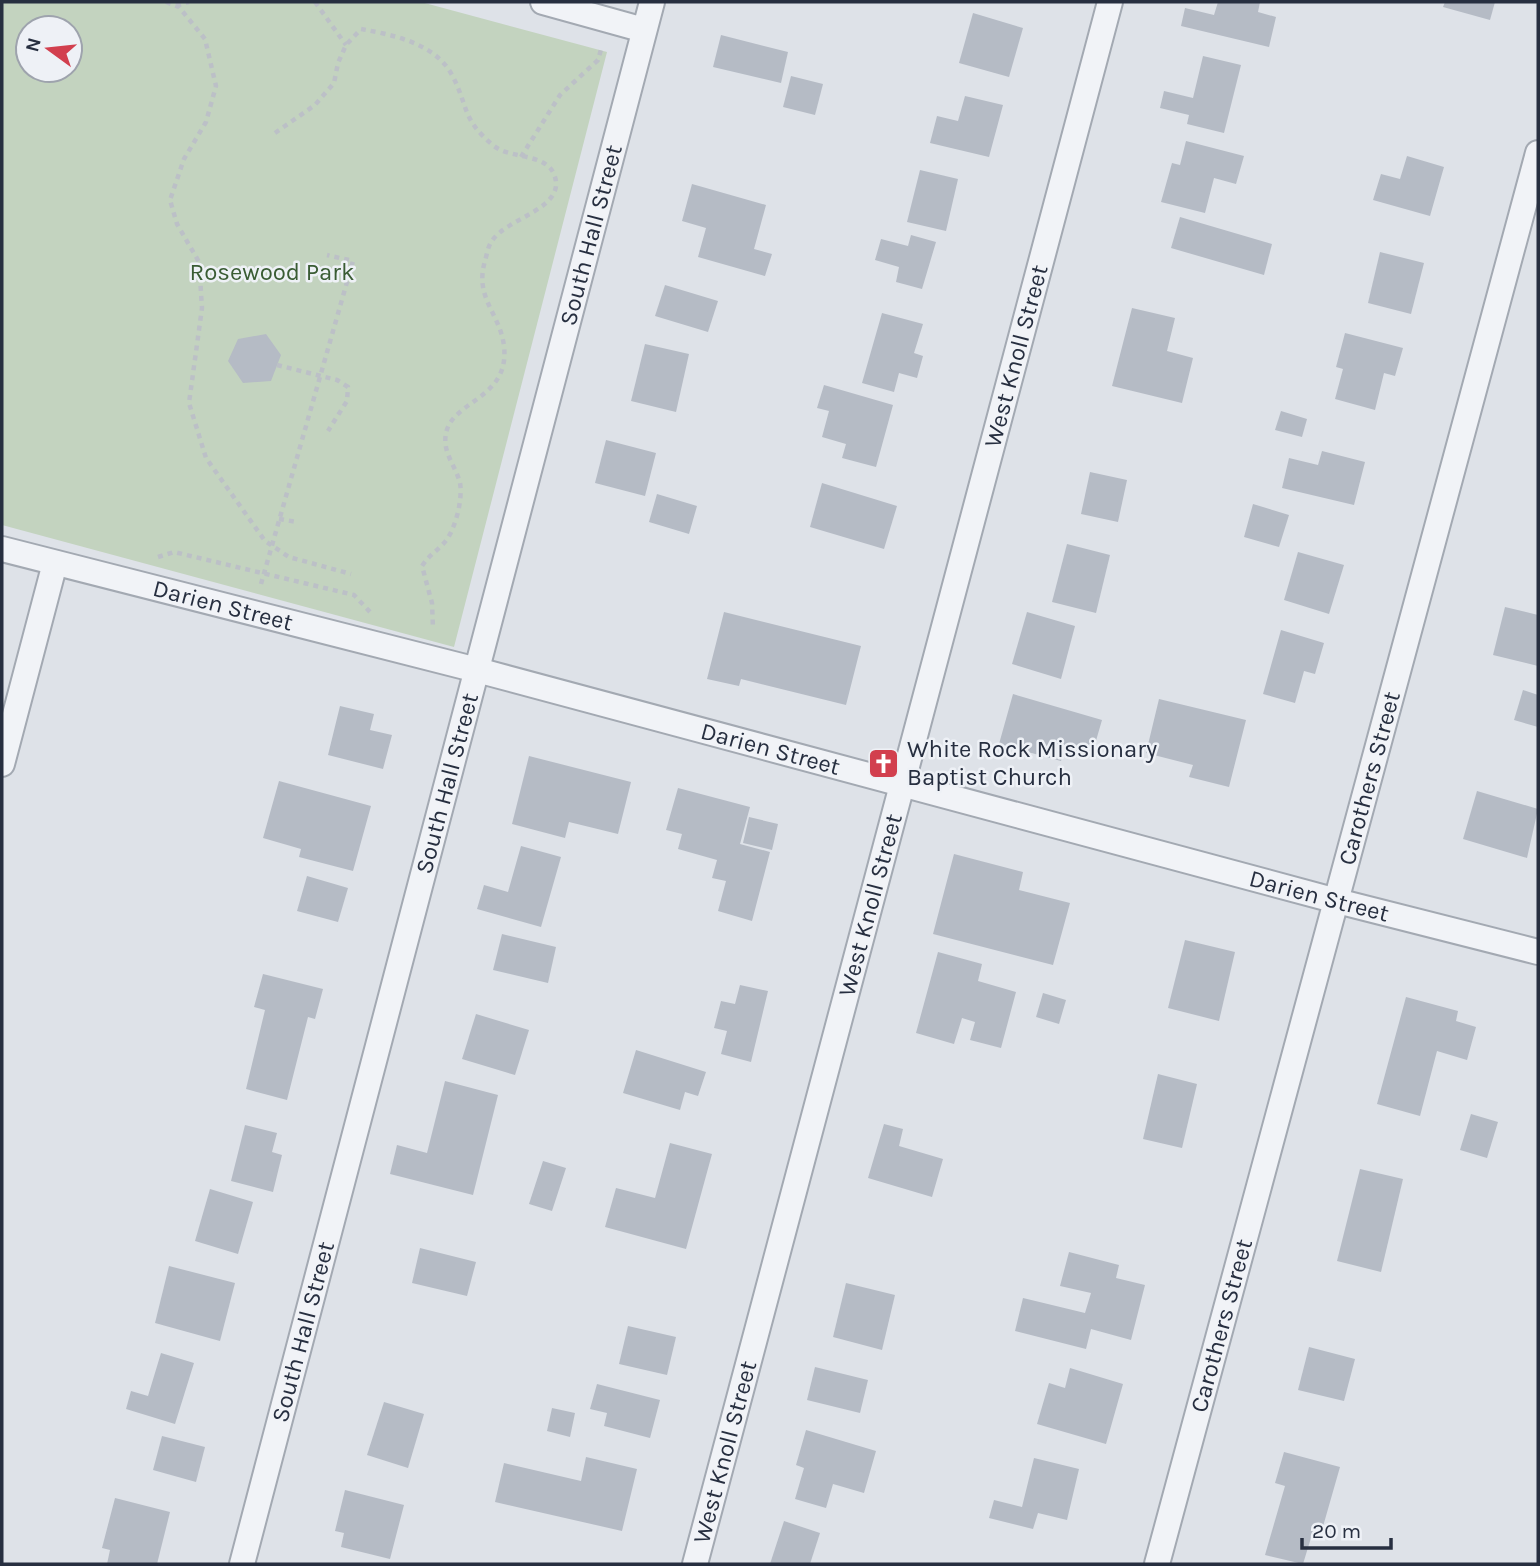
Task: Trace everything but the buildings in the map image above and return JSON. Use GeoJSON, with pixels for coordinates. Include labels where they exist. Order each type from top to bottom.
{"type":"FeatureCollection","features":[{"type":"Feature","properties":{"kind":"street"},"geometry":{"type":"LineString","coordinates":[[543,2],[644,30]]}},
{"type":"Feature","properties":{"kind":"street","name":"South Hall Street"},"geometry":{"type":"LineString","coordinates":[[242,1564],[652,2]]}},
{"type":"Feature","properties":{"kind":"street","name":"West Knoll Street"},"geometry":{"type":"LineString","coordinates":[[695,1564],[1110,2]]}},
{"type":"Feature","properties":{"kind":"street","name":"Carothers Street"},"geometry":{"type":"LineString","coordinates":[[1157,1564],[1538,153]]}},
{"type":"Feature","properties":{"kind":"street","name":"Darien Street"},"geometry":{"type":"LineString","coordinates":[[2,549],[477,670],[1337,901],[1538,952]]}},
{"type":"Feature","properties":{"kind":"street"},"geometry":{"type":"LineString","coordinates":[[2,764],[55,563]]}},
{"type":"Feature","properties":{"kind":"path"},"geometry":{"type":"LineString","coordinates":[[166,2],[175,6],[205,39],[216,86],[206,122],[184,159],[170,200],[177,224],[199,262],[202,308],[189,403],[206,458],[265,541],[289,557],[351,574]]}},
{"type":"Feature","properties":{"kind":"path"},"geometry":{"type":"LineString","coordinates":[[175,6],[190,2]]}},
{"type":"Feature","properties":{"kind":"path"},"geometry":{"type":"LineString","coordinates":[[315,2],[346,45]]}},
{"type":"Feature","properties":{"kind":"path"},"geometry":{"type":"LineString","coordinates":[[521,157],[560,96],[598,60],[609,19]]}},
{"type":"Feature","properties":{"kind":"path"},"geometry":{"type":"LineString","coordinates":[[275,132],[315,105],[334,83],[338,63],[346,45],[361,29],[393,34],[435,54],[452,74],[474,130],[502,152],[542,161],[553,173],[555,188],[547,205],[516,219],[491,242],[481,274],[484,298],[504,346],[498,379],[478,401],[456,412],[446,433],[448,457],[460,484],[457,516],[444,543],[430,552],[422,566],[432,603],[433,629]]}},
{"type":"Feature","properties":{"kind":"path"},"geometry":{"type":"LineString","coordinates":[[261,584],[353,261],[327,255]]}},
{"type":"Feature","properties":{"kind":"path"},"geometry":{"type":"LineString","coordinates":[[277,365],[320,376],[348,387],[346,401],[328,431]]}},
{"type":"Feature","properties":{"kind":"path"},"geometry":{"type":"LineString","coordinates":[[279,519],[297,522]]}},
{"type":"Feature","properties":{"kind":"path"},"geometry":{"type":"LineString","coordinates":[[158,557],[174,552],[354,595],[371,613]]}},
{"type":"Feature","properties":{"kind":"green space","name":"Rosewood Park"},"geometry":{"type":"Polygon","coordinates":[[[2,2],[421,2],[607,52],[454,647],[2,525],[2,2]]]}},
{"type":"Feature","properties":{"kind":"place","name":"White Rock Missionary Baptist Church"},"geometry":{"type":"Point","coordinates":[884,763]}}]}
